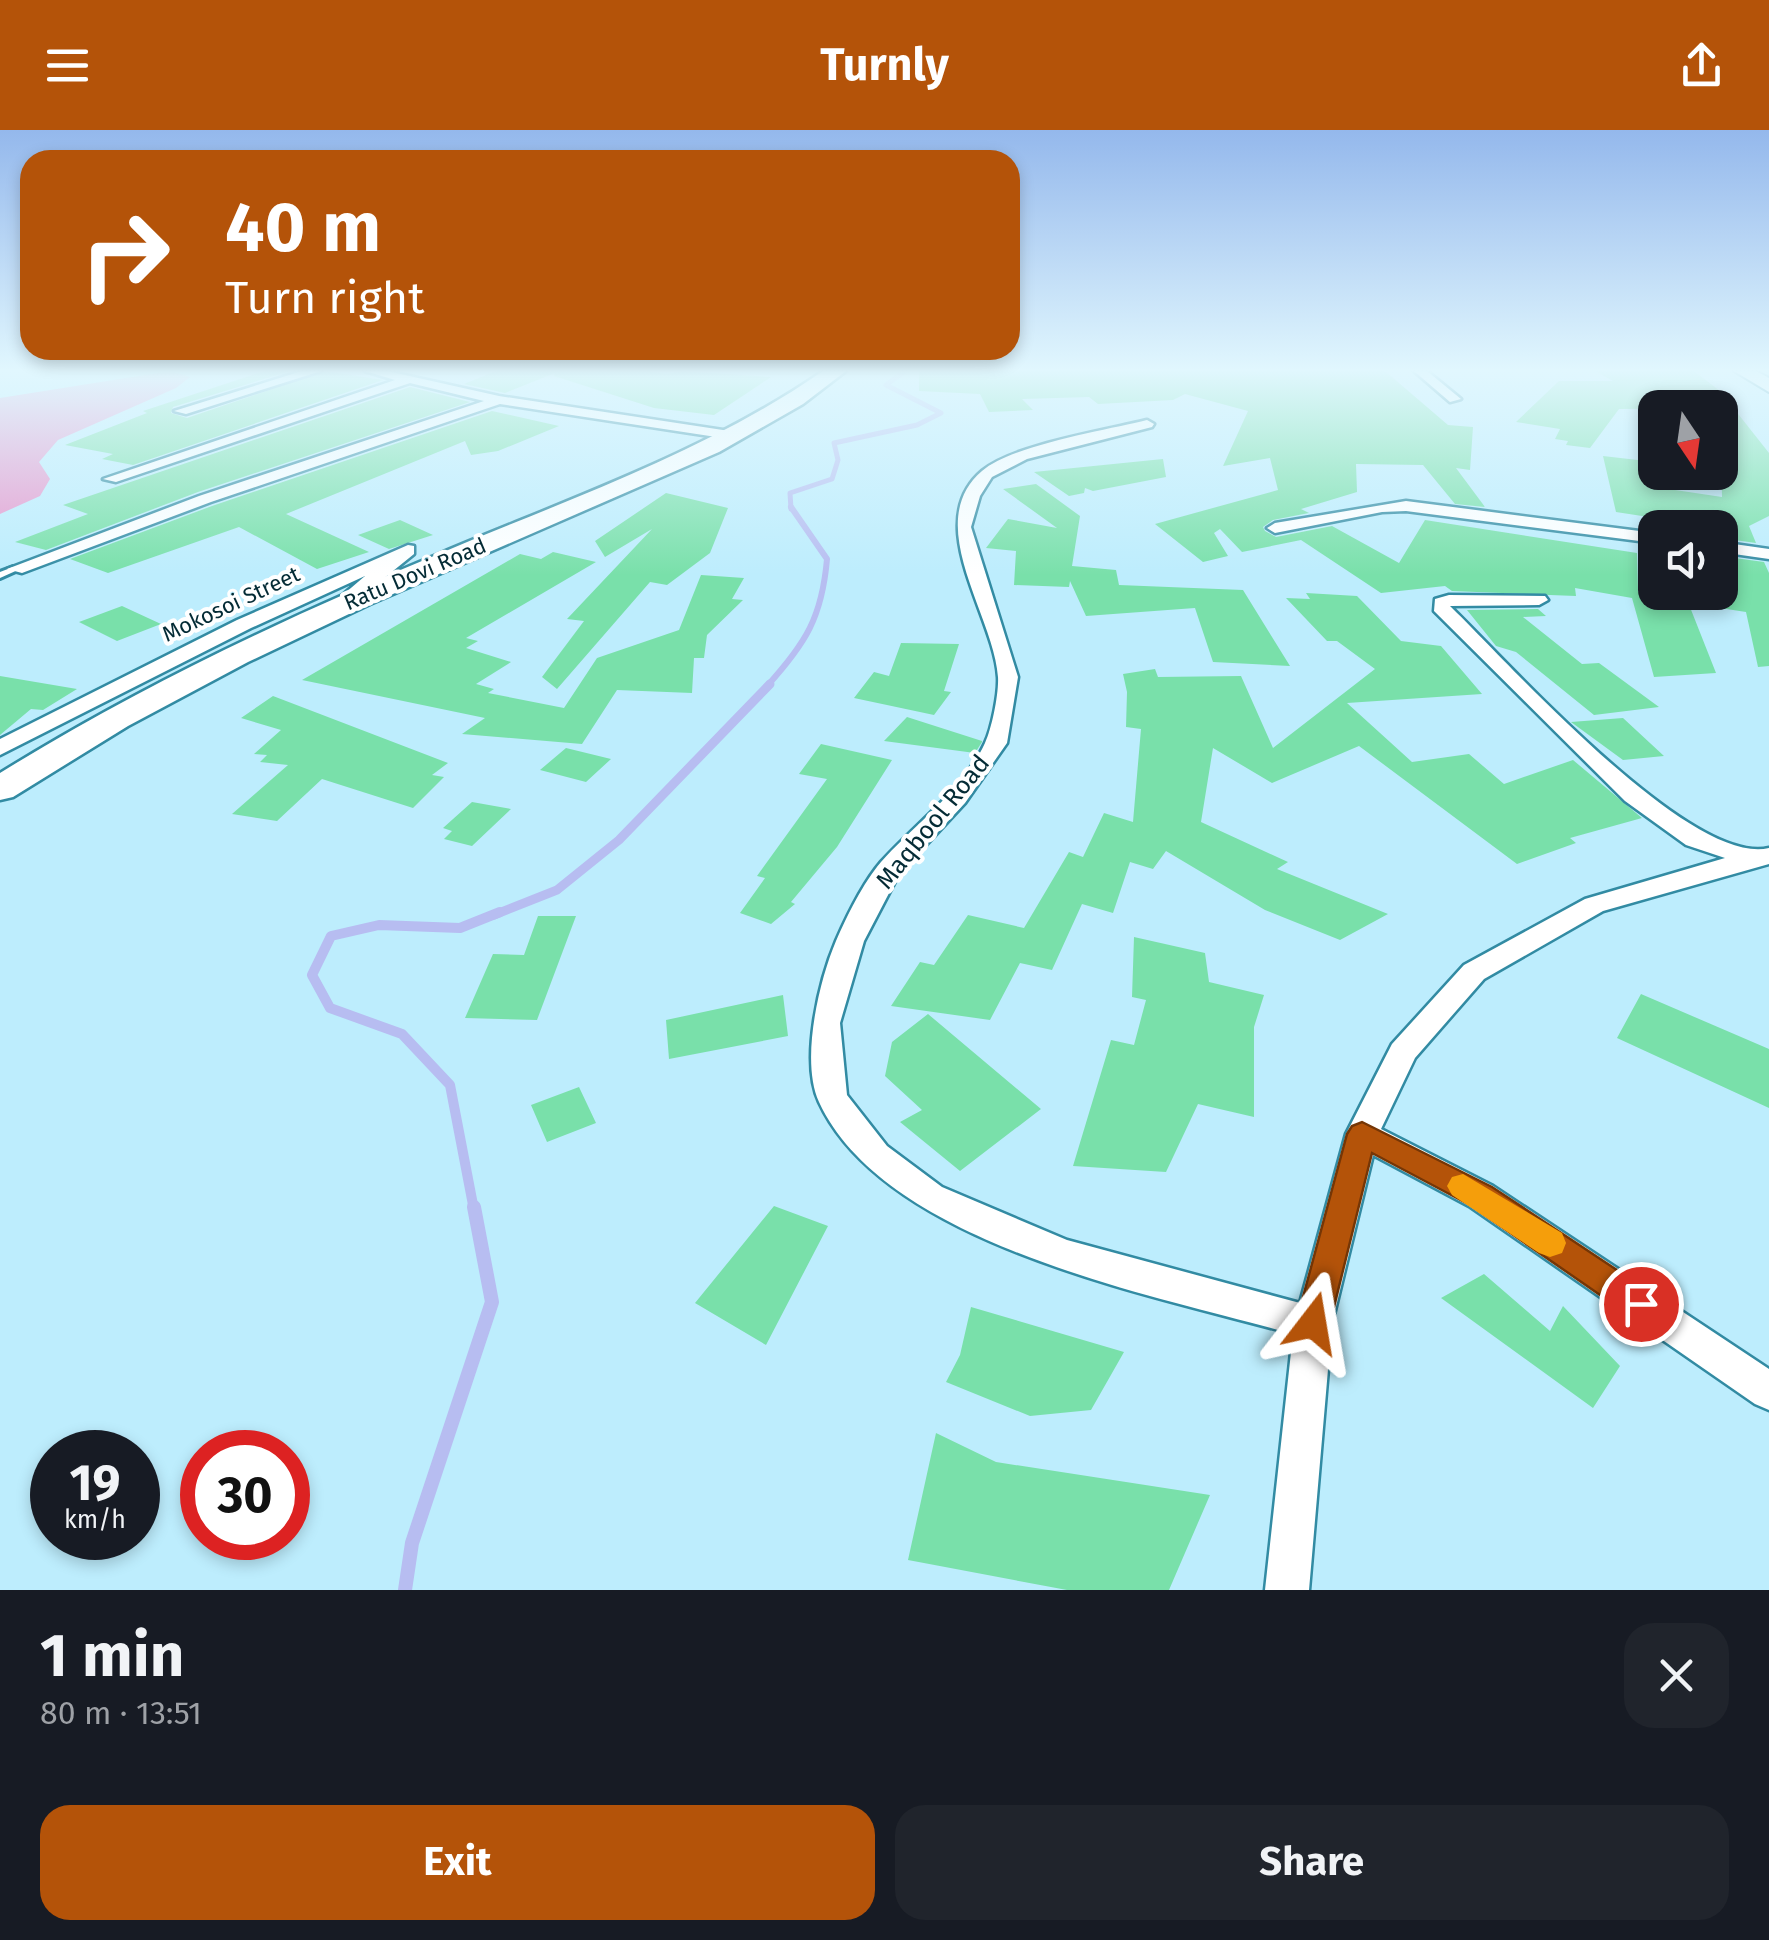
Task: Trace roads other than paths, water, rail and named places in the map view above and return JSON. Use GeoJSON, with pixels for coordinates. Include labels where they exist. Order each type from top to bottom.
{"type":"FeatureCollection","features":[{"type":"Feature","properties":{"kind":"main road","name":"Ratu Dovi Road"},"geometry":{"type":"LineString","coordinates":[[0,789],[92,732],[340,605],[729,439]]}},
{"type":"Feature","properties":{"kind":"street"},"geometry":{"type":"LineString","coordinates":[[111,478],[229,439]]}},
{"type":"Feature","properties":{"kind":"street"},"geometry":{"type":"LineString","coordinates":[[16,569],[383,439]]}},
{"type":"Feature","properties":{"kind":"street","name":"Maqbool Road"},"geometry":{"type":"LineString","coordinates":[[1088,439],[1022,456],[987,474],[972,496],[963,527],[1008,678],[996,743],[956,798],[888,870],[850,941],[825,1023],[832,1098],[875,1155],[930,1197],[1062,1254],[1313,1323]]}},
{"type":"Feature","properties":{"kind":"street"},"geometry":{"type":"LineString","coordinates":[[1276,528],[1406,506],[1638,536]]}},
{"type":"Feature","properties":{"kind":"street","name":"Mokosoi Street"},"geometry":{"type":"LineString","coordinates":[[0,748],[244,624],[408,550],[340,605]]}},
{"type":"Feature","properties":{"kind":"street"},"geometry":{"type":"LineString","coordinates":[[1738,550],[1769,554]]}},
{"type":"Feature","properties":{"kind":"street"},"geometry":{"type":"LineString","coordinates":[[1539,600],[1449,600],[1441,603],[1441,608],[1644,805],[1695,840],[1760,857]]}},
{"type":"Feature","properties":{"kind":"street"},"geometry":{"type":"LineString","coordinates":[[1287,1590],[1313,1323],[1362,1134],[1402,1052],[1474,972],[1594,904],[1760,857]]}},
{"type":"Feature","properties":{"kind":"street"},"geometry":{"type":"LineString","coordinates":[[1362,1134],[1481,1196],[1769,1392]]}},
{"type":"Feature","properties":{"kind":"lane"},"geometry":{"type":"LineString","coordinates":[[0,575],[16,569]]}},
{"type":"Feature","properties":{"kind":"waterway"},"geometry":{"type":"LineString","coordinates":[[791,509],[790,493],[832,479],[838,460],[834,443],[852,439]]}},
{"type":"Feature","properties":{"kind":"waterway"},"geometry":{"type":"LineString","coordinates":[[767,686],[810,628],[825,579],[827,559],[791,507]]}},
{"type":"Feature","properties":{"kind":"waterway"},"geometry":{"type":"LineString","coordinates":[[494,915],[557,890],[619,840],[770,684]]}},
{"type":"Feature","properties":{"kind":"waterway"},"geometry":{"type":"LineString","coordinates":[[474,1210],[450,1085],[402,1034],[330,1008],[312,975],[331,936],[379,925],[460,928],[500,912]]}},
{"type":"Feature","properties":{"kind":"waterway"},"geometry":{"type":"LineString","coordinates":[[405,1590],[412,1543],[492,1302],[474,1207]]}}]}
